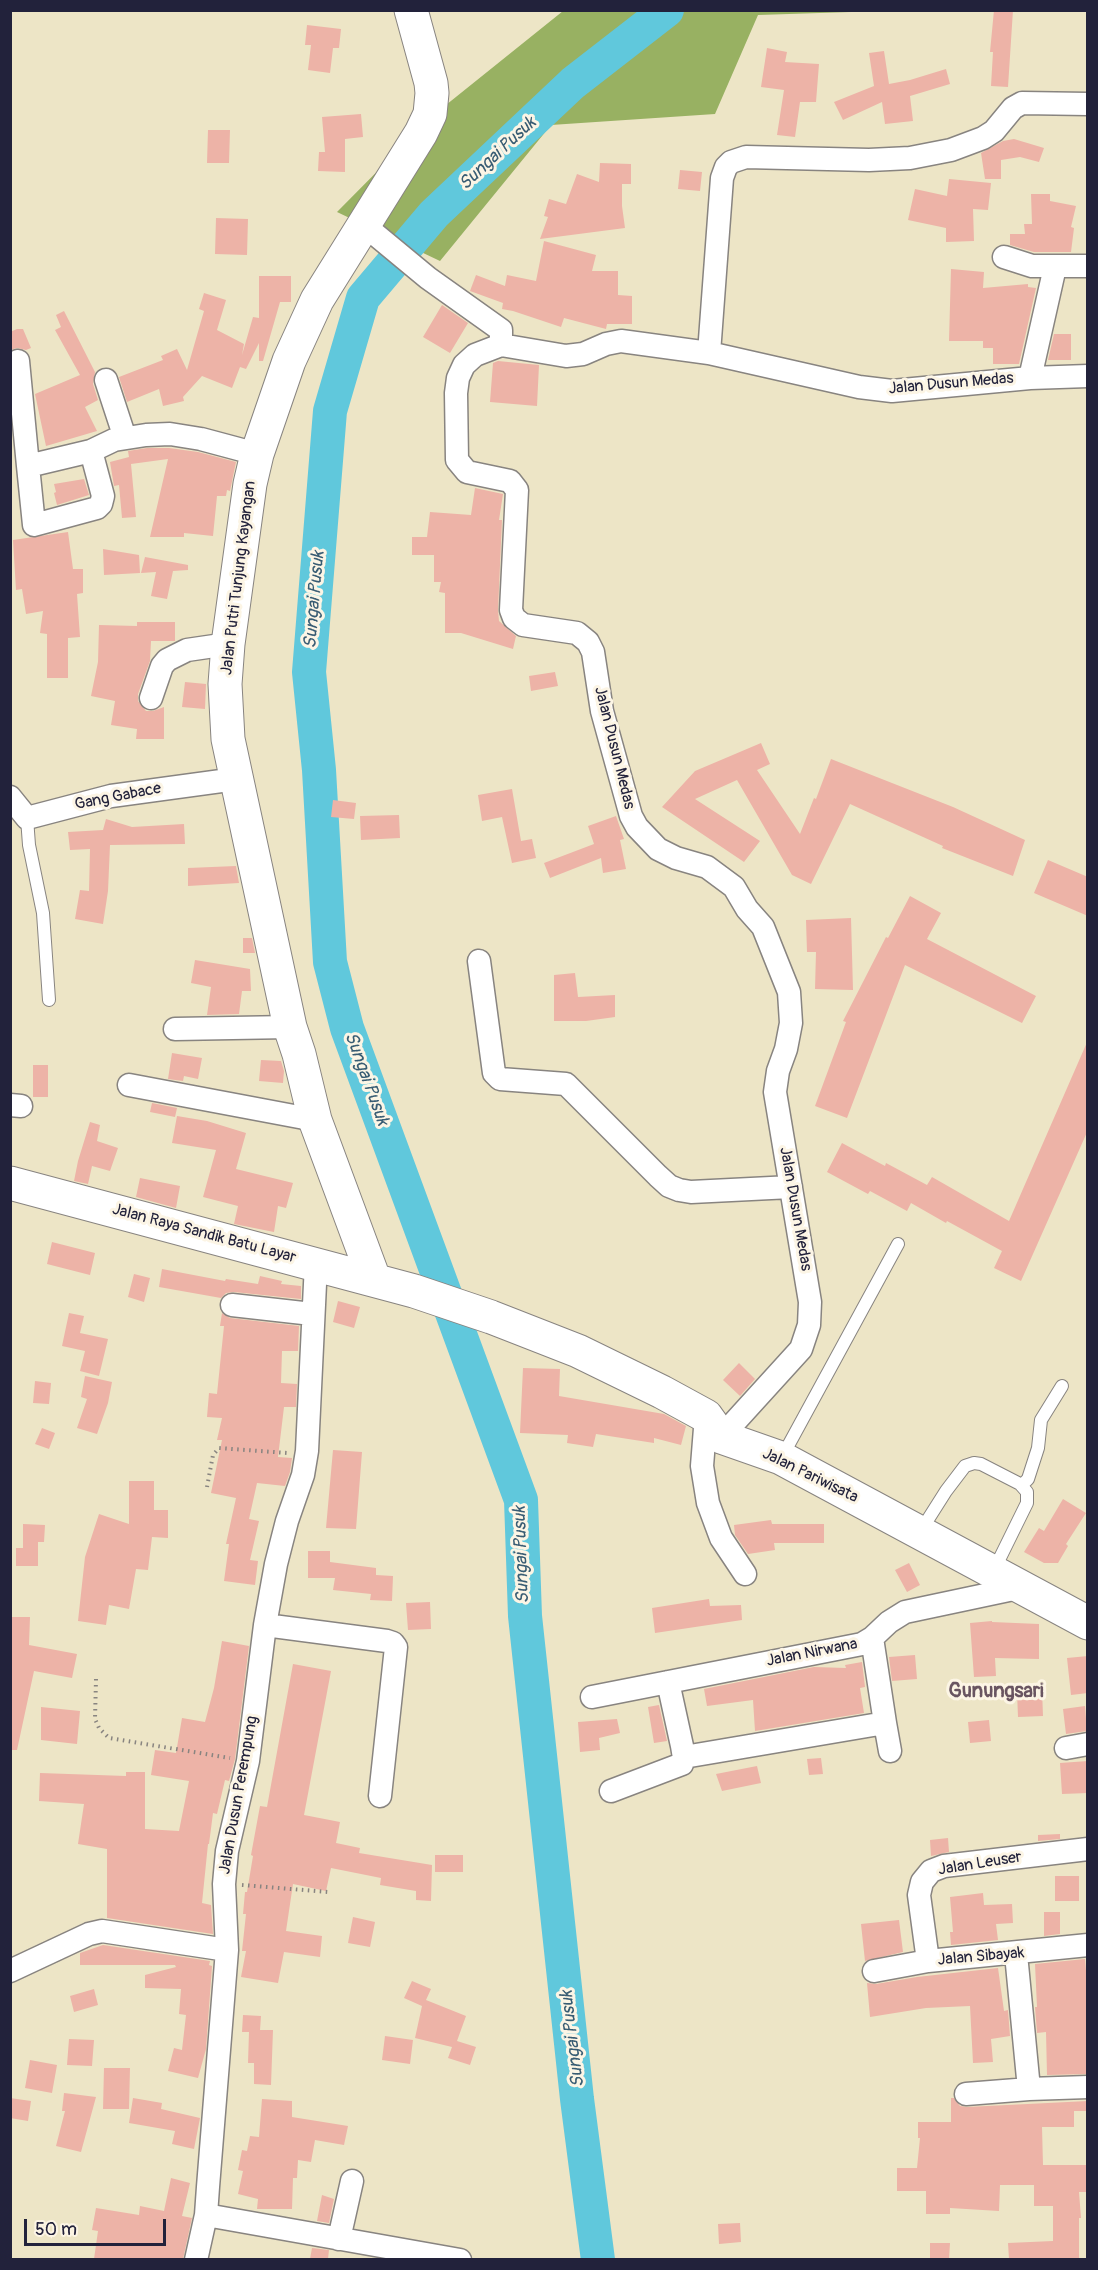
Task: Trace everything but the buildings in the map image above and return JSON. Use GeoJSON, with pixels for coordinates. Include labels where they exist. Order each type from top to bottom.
{"type":"FeatureCollection","features":[{"type":"Feature","properties":{"kind":"street","name":"Jalan Putri Tunjung Kayangan"},"geometry":{"type":"LineString","coordinates":[[395,1286],[315,1120],[299,1054],[290,1028],[236,780],[228,739],[226,706],[228,644],[250,484],[257,454],[290,360],[317,300],[370,228],[430,114],[431,82],[411,10]]}},
{"type":"Feature","properties":{"kind":"street"},"geometry":{"type":"LineString","coordinates":[[709,353],[722,178],[731,162],[746,157],[890,160],[921,157],[951,150],[983,138],[994,130],[1013,108],[1022,103],[1088,104]]}},
{"type":"Feature","properties":{"kind":"street"},"geometry":{"type":"LineString","coordinates":[[370,228],[428,278],[501,330],[501,345]]}},
{"type":"Feature","properties":{"kind":"street"},"geometry":{"type":"LineString","coordinates":[[1004,257],[1032,266],[1088,266]]}},
{"type":"Feature","properties":{"kind":"street"},"geometry":{"type":"LineString","coordinates":[[1030,378],[1055,267]]}},
{"type":"Feature","properties":{"kind":"street","name":"Jalan Dusun Medas"},"geometry":{"type":"LineString","coordinates":[[713,1427],[801,1349],[809,1325],[810,1302],[775,1092],[777,1071],[789,1036],[791,1010],[783,975],[763,927],[726,879],[707,867],[676,858],[658,849],[636,827],[602,711],[591,645],[577,633],[522,625],[512,615],[517,490],[510,481],[467,472],[457,460],[456,393],[458,378],[464,365],[475,355],[501,345],[566,356],[584,354],[606,344],[621,341],[709,353],[875,390],[908,390],[1030,378],[1088,376]]}},
{"type":"Feature","properties":{"kind":"street"},"geometry":{"type":"LineString","coordinates":[[18,361],[34,525],[97,508],[101,504],[103,496],[91,451]]}},
{"type":"Feature","properties":{"kind":"street"},"geometry":{"type":"LineString","coordinates":[[106,380],[125,438]]}},
{"type":"Feature","properties":{"kind":"street"},"geometry":{"type":"LineString","coordinates":[[28,466],[91,451],[102,444],[125,438],[170,434],[201,439],[257,454]]}},
{"type":"Feature","properties":{"kind":"street"},"geometry":{"type":"LineString","coordinates":[[151,698],[162,666],[167,660],[187,650],[228,644]]}},
{"type":"Feature","properties":{"kind":"street","name":"Gang Gabace"},"geometry":{"type":"LineString","coordinates":[[27,818],[111,796],[236,780]]}},
{"type":"Feature","properties":{"kind":"street"},"geometry":{"type":"LineString","coordinates":[[10,797],[27,818]]}},
{"type":"Feature","properties":{"kind":"street"},"geometry":{"type":"LineString","coordinates":[[479,961],[494,1073],[500,1079],[566,1084],[658,1176],[669,1186],[679,1190],[691,1192],[791,1187]]}},
{"type":"Feature","properties":{"kind":"street"},"geometry":{"type":"LineString","coordinates":[[175,1029],[290,1028]]}},
{"type":"Feature","properties":{"kind":"street"},"geometry":{"type":"LineString","coordinates":[[129,1085],[315,1120]]}},
{"type":"Feature","properties":{"kind":"street","name":"Jalan Raya Sandik Batu Layar"},"geometry":{"type":"LineString","coordinates":[[10,1183],[316,1263],[395,1286]]}},
{"type":"Feature","properties":{"kind":"street","name":"Jalan Dusun Perempung"},"geometry":{"type":"LineString","coordinates":[[196,2259],[206,2215],[227,1950],[224,1884],[227,1851],[248,1761],[265,1625],[281,1542],[303,1474],[306,1455],[316,1263]]}},
{"type":"Feature","properties":{"kind":"street","name":"Jalan Pariwisata"},"geometry":{"type":"LineString","coordinates":[[395,1286],[491,1317],[621,1371],[713,1427],[781,1458],[1088,1623]]}},
{"type":"Feature","properties":{"kind":"street"},"geometry":{"type":"LineString","coordinates":[[232,1305],[312,1314]]}},
{"type":"Feature","properties":{"kind":"street"},"geometry":{"type":"LineString","coordinates":[[713,1427],[702,1466],[708,1503],[721,1538],[745,1574]]}},
{"type":"Feature","properties":{"kind":"street","name":"Jalan Nirwana"},"geometry":{"type":"LineString","coordinates":[[592,1697],[855,1646],[872,1638],[889,1622],[905,1612],[1023,1587]]}},
{"type":"Feature","properties":{"kind":"street"},"geometry":{"type":"LineString","coordinates":[[265,1625],[387,1641],[396,1647],[380,1796]]}},
{"type":"Feature","properties":{"kind":"street"},"geometry":{"type":"LineString","coordinates":[[872,1638],[890,1751]]}},
{"type":"Feature","properties":{"kind":"street"},"geometry":{"type":"LineString","coordinates":[[611,1791],[682,1764],[684,1757],[668,1682]]}},
{"type":"Feature","properties":{"kind":"street"},"geometry":{"type":"LineString","coordinates":[[684,1757],[885,1723]]}},
{"type":"Feature","properties":{"kind":"street","name":"Jalan Leuser"},"geometry":{"type":"LineString","coordinates":[[928,1961],[919,1895],[922,1882],[931,1871],[944,1866],[1088,1849]]}},
{"type":"Feature","properties":{"kind":"street"},"geometry":{"type":"LineString","coordinates":[[10,1971],[89,1934],[102,1931],[227,1950]]}},
{"type":"Feature","properties":{"kind":"street","name":"Jalan Sibayak"},"geometry":{"type":"LineString","coordinates":[[874,1971],[928,1961],[1088,1945]]}},
{"type":"Feature","properties":{"kind":"street"},"geometry":{"type":"LineString","coordinates":[[1016,1954],[1029,2088]]}},
{"type":"Feature","properties":{"kind":"street"},"geometry":{"type":"LineString","coordinates":[[966,2094],[1029,2088],[1088,2087]]}},
{"type":"Feature","properties":{"kind":"street"},"geometry":{"type":"LineString","coordinates":[[339,2239],[352,2181]]}},
{"type":"Feature","properties":{"kind":"street"},"geometry":{"type":"LineString","coordinates":[[206,2215],[460,2259]]}},
{"type":"Feature","properties":{"kind":"lane"},"geometry":{"type":"LineString","coordinates":[[27,818],[29,845],[43,913],[49,1000]]}},
{"type":"Feature","properties":{"kind":"lane"},"geometry":{"type":"LineString","coordinates":[[781,1458],[898,1244]]}},
{"type":"Feature","properties":{"kind":"lane"},"geometry":{"type":"LineString","coordinates":[[1022,1485],[1028,1479],[1038,1448],[1041,1420],[1062,1386]]}},
{"type":"Feature","properties":{"kind":"lane"},"geometry":{"type":"LineString","coordinates":[[920,1532],[965,1466],[974,1463],[981,1464],[1022,1485],[1027,1492],[1027,1503],[994,1571]]}},
{"type":"Feature","properties":{"kind":"path"},"geometry":{"type":"LineString","coordinates":[[207,1487],[213,1455],[219,1448],[306,1455]]}},
{"type":"Feature","properties":{"kind":"path"},"geometry":{"type":"LineString","coordinates":[[96,1679],[95,1719],[99,1728],[109,1738],[248,1761]]}},
{"type":"Feature","properties":{"kind":"path"},"geometry":{"type":"LineString","coordinates":[[224,1884],[328,1892]]}},
{"type":"Feature","properties":{"kind":"green space"},"geometry":{"type":"Polygon","coordinates":[[[563,11],[882,11],[758,15],[715,114],[551,125],[440,261],[337,212],[431,117],[563,11]]]}},
{"type":"Feature","properties":{"kind":"waterway","name":"Sungai Pusuk"},"geometry":{"type":"LineString","coordinates":[[598,2260],[577,2099],[525,1616],[521,1500],[347,1028],[330,962],[319,770],[309,672],[330,411],[363,298],[434,214],[573,83],[667,10]]}},
{"type":"Feature","properties":{"kind":"district","name":"Gunungsari"},"geometry":{"type":"Point","coordinates":[996,1692]}}]}
